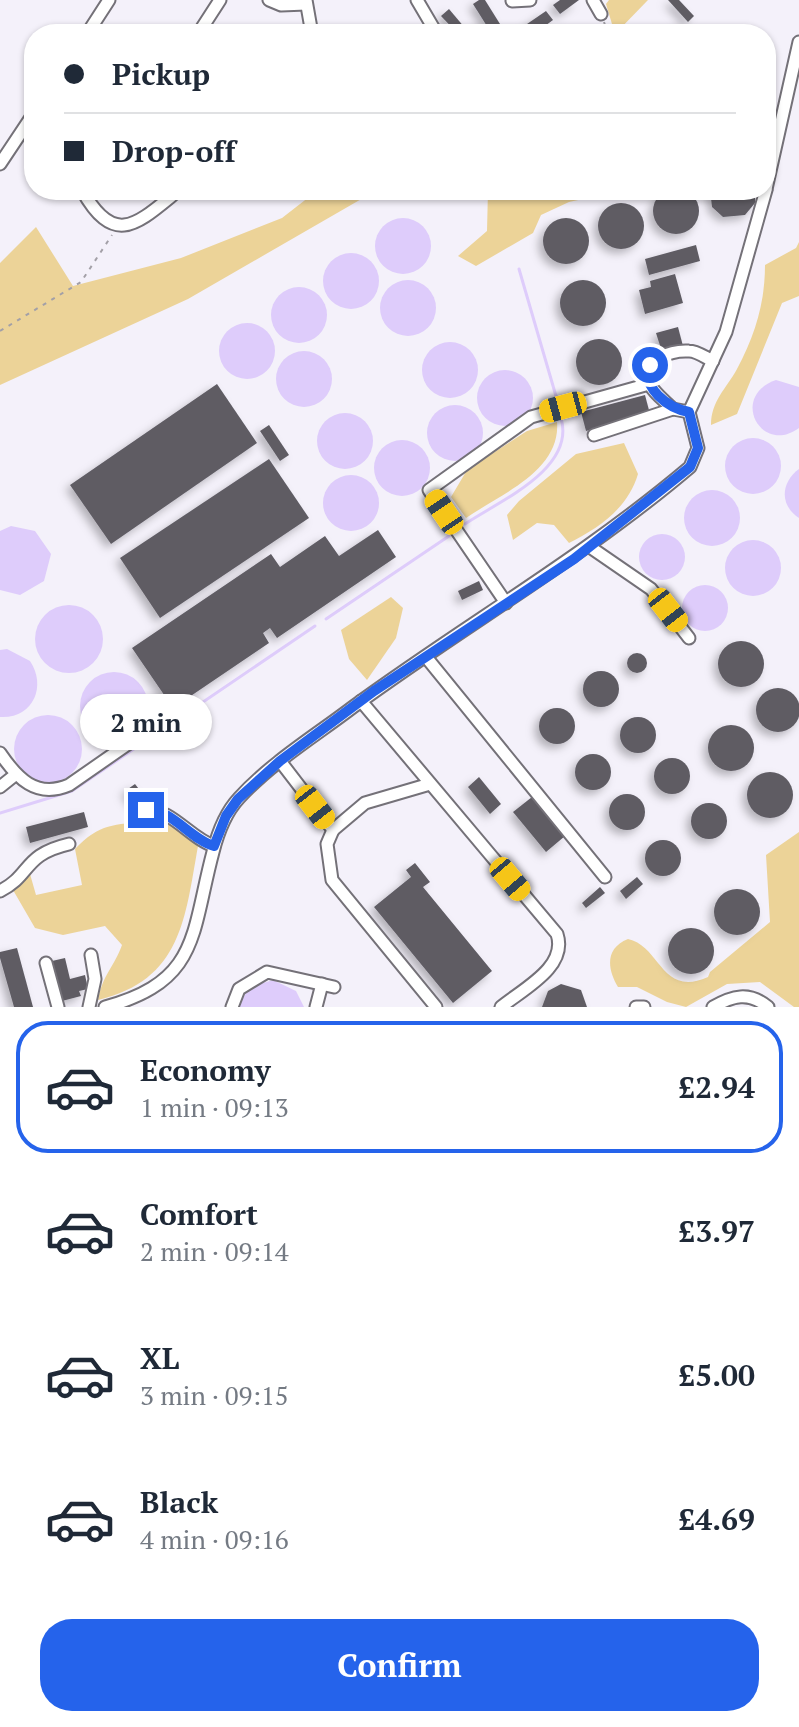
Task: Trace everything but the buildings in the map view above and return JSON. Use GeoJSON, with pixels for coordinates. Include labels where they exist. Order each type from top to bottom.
{"type":"FeatureCollection","features":[{"type":"Feature","properties":{"kind":"street"},"geometry":{"type":"LineString","coordinates":[[93,24],[109,0]]}},
{"type":"Feature","properties":{"kind":"street"},"geometry":{"type":"LineString","coordinates":[[204,24],[220,0]]}},
{"type":"Feature","properties":{"kind":"street"},"geometry":{"type":"LineString","coordinates":[[269,0],[281,5],[306,2],[310,24]]}},
{"type":"Feature","properties":{"kind":"street"},"geometry":{"type":"LineString","coordinates":[[417,0],[431,24]]}},
{"type":"Feature","properties":{"kind":"street"},"geometry":{"type":"LineString","coordinates":[[512,1],[530,0]]}},
{"type":"Feature","properties":{"kind":"street"},"geometry":{"type":"LineString","coordinates":[[593,0],[601,14]]}},
{"type":"Feature","properties":{"kind":"street"},"geometry":{"type":"LineString","coordinates":[[776,145],[799,42]]}},
{"type":"Feature","properties":{"kind":"street"},"geometry":{"type":"LineString","coordinates":[[0,164],[24,128]]}},
{"type":"Feature","properties":{"kind":"street"},"geometry":{"type":"LineString","coordinates":[[89,200],[99,216],[116,227],[136,224],[166,200]]}},
{"type":"Feature","properties":{"kind":"street"},"geometry":{"type":"LineString","coordinates":[[105,1007],[150,992],[180,963],[193,934],[214,846],[226,816],[238,799],[280,761],[361,701],[590,547],[690,467],[698,448],[689,412],[726,332],[763,200]]}},
{"type":"Feature","properties":{"kind":"street"},"geometry":{"type":"LineString","coordinates":[[673,409],[649,384],[646,375],[650,365],[662,356],[689,351],[713,361]]}},
{"type":"Feature","properties":{"kind":"street"},"geometry":{"type":"LineString","coordinates":[[506,603],[429,490],[434,482],[531,417],[649,384]]}},
{"type":"Feature","properties":{"kind":"street"},"geometry":{"type":"LineString","coordinates":[[594,435],[673,409],[689,412]]}},
{"type":"Feature","properties":{"kind":"street"},"geometry":{"type":"LineString","coordinates":[[590,547],[651,589],[689,638]]}},
{"type":"Feature","properties":{"kind":"street"},"geometry":{"type":"LineString","coordinates":[[426,657],[605,877]]}},
{"type":"Feature","properties":{"kind":"street"},"geometry":{"type":"LineString","coordinates":[[361,701],[559,939],[558,957],[550,968],[501,1007]]}},
{"type":"Feature","properties":{"kind":"street"},"geometry":{"type":"LineString","coordinates":[[0,753],[15,775],[32,786],[62,788],[161,721]]}},
{"type":"Feature","properties":{"kind":"street"},"geometry":{"type":"LineString","coordinates":[[280,761],[333,830]]}},
{"type":"Feature","properties":{"kind":"street"},"geometry":{"type":"LineString","coordinates":[[0,787],[15,775]]}},
{"type":"Feature","properties":{"kind":"street"},"geometry":{"type":"LineString","coordinates":[[430,784],[365,803],[333,830],[327,844],[332,880],[436,1007]]}},
{"type":"Feature","properties":{"kind":"street"},"geometry":{"type":"LineString","coordinates":[[139,814],[146,810],[159,812],[203,843],[214,846]]}},
{"type":"Feature","properties":{"kind":"street"},"geometry":{"type":"LineString","coordinates":[[0,891],[17,880],[35,856],[69,844]]}},
{"type":"Feature","properties":{"kind":"street"},"geometry":{"type":"LineString","coordinates":[[89,1007],[95,979],[91,955]]}},
{"type":"Feature","properties":{"kind":"street"},"geometry":{"type":"LineString","coordinates":[[46,963],[58,1007]]}},
{"type":"Feature","properties":{"kind":"street"},"geometry":{"type":"LineString","coordinates":[[232,1007],[239,989],[267,972],[328,985],[316,1007]]}},
{"type":"Feature","properties":{"kind":"street"},"geometry":{"type":"LineString","coordinates":[[713,1007],[738,996],[760,1001],[768,1007]]}},
{"type":"Feature","properties":{"kind":"street"},"geometry":{"type":"LineString","coordinates":[[636,1007],[644,1007]]}},
{"type":"Feature","properties":{"kind":"path"},"geometry":{"type":"LineString","coordinates":[[0,331],[81,282],[116,227]]}},
{"type":"Feature","properties":{"kind":"shaded area"},"geometry":{"type":"Polygon","coordinates":[[[609,0],[648,0],[625,24],[612,24],[606,4],[609,0]]]}},
{"type":"Feature","properties":{"kind":"shaded area"},"geometry":{"type":"Polygon","coordinates":[[[305,200],[360,200],[188,299],[0,385],[0,263],[36,227],[73,286],[181,258],[282,218],[305,200]]]}},
{"type":"Feature","properties":{"kind":"shaded area"},"geometry":{"type":"Polygon","coordinates":[[[488,200],[578,200],[541,215],[533,233],[476,266],[458,256],[487,231],[488,200]]]}},
{"type":"Feature","properties":{"kind":"shaded area"},"geometry":{"type":"Polygon","coordinates":[[[403,218],[423,226],[431,246],[423,266],[403,274],[383,266],[375,246],[383,226],[403,218]]]}},
{"type":"Feature","properties":{"kind":"shaded area"},"geometry":{"type":"Polygon","coordinates":[[[799,242],[799,296],[782,303],[737,414],[711,425],[716,402],[737,369],[754,331],[761,306],[765,265],[796,248],[799,242]]]}},
{"type":"Feature","properties":{"kind":"shaded area"},"geometry":{"type":"Polygon","coordinates":[[[351,253],[371,261],[379,281],[371,301],[351,309],[331,301],[323,281],[331,261],[351,253]]]}},
{"type":"Feature","properties":{"kind":"shaded area"},"geometry":{"type":"Polygon","coordinates":[[[408,280],[428,288],[436,308],[428,328],[408,336],[388,328],[380,308],[388,288],[408,280]]]}},
{"type":"Feature","properties":{"kind":"shaded area"},"geometry":{"type":"Polygon","coordinates":[[[299,287],[319,295],[327,315],[319,335],[299,343],[279,335],[271,315],[279,295],[299,287]]]}},
{"type":"Feature","properties":{"kind":"shaded area"},"geometry":{"type":"Polygon","coordinates":[[[247,323],[267,331],[275,351],[267,371],[247,379],[227,371],[219,351],[227,331],[247,323]]]}},
{"type":"Feature","properties":{"kind":"shaded area"},"geometry":{"type":"Polygon","coordinates":[[[450,342],[470,350],[478,370],[470,390],[450,398],[430,390],[422,370],[430,350],[450,342]]]}},
{"type":"Feature","properties":{"kind":"shaded area"},"geometry":{"type":"Polygon","coordinates":[[[304,351],[324,359],[332,379],[324,399],[304,407],[284,399],[276,379],[284,359],[304,351]]]}},
{"type":"Feature","properties":{"kind":"shaded area"},"geometry":{"type":"Polygon","coordinates":[[[505,370],[525,378],[533,398],[525,418],[505,426],[485,418],[477,398],[485,378],[505,370]]]}},
{"type":"Feature","properties":{"kind":"shaded area"},"geometry":{"type":"Polygon","coordinates":[[[776,380],[799,387],[799,428],[785,435],[773,435],[763,429],[753,410],[754,398],[762,388],[776,380]]]}},
{"type":"Feature","properties":{"kind":"shaded area"},"geometry":{"type":"Polygon","coordinates":[[[455,405],[475,413],[483,433],[475,453],[455,461],[435,453],[427,433],[435,413],[455,405]]]}},
{"type":"Feature","properties":{"kind":"shaded area"},"geometry":{"type":"Polygon","coordinates":[[[345,413],[365,421],[373,441],[365,461],[345,469],[325,461],[317,441],[325,421],[345,413]]]}},
{"type":"Feature","properties":{"kind":"shaded area"},"geometry":{"type":"Polygon","coordinates":[[[557,422],[556,439],[539,468],[466,518],[451,497],[467,470],[527,431],[557,422]]]}},
{"type":"Feature","properties":{"kind":"shaded area"},"geometry":{"type":"Polygon","coordinates":[[[753,438],[773,446],[781,466],[773,486],[753,494],[733,486],[725,466],[733,446],[753,438]]]}},
{"type":"Feature","properties":{"kind":"shaded area"},"geometry":{"type":"Polygon","coordinates":[[[402,440],[422,448],[430,468],[422,488],[402,496],[382,488],[374,468],[382,448],[402,440]]]}},
{"type":"Feature","properties":{"kind":"shaded area"},"geometry":{"type":"Polygon","coordinates":[[[624,443],[638,474],[627,497],[611,516],[569,543],[554,525],[537,523],[513,540],[507,515],[519,501],[576,454],[624,443]]]}},
{"type":"Feature","properties":{"kind":"shaded area"},"geometry":{"type":"Polygon","coordinates":[[[799,469],[799,518],[788,507],[785,494],[789,480],[799,469]]]}},
{"type":"Feature","properties":{"kind":"shaded area"},"geometry":{"type":"Polygon","coordinates":[[[351,475],[371,483],[379,503],[371,523],[351,531],[331,523],[323,503],[331,483],[351,475]]]}},
{"type":"Feature","properties":{"kind":"shaded area"},"geometry":{"type":"Polygon","coordinates":[[[712,490],[732,498],[740,518],[732,538],[712,546],[692,538],[684,518],[692,498],[712,490]]]}},
{"type":"Feature","properties":{"kind":"shaded area"},"geometry":{"type":"Polygon","coordinates":[[[11,526],[35,531],[51,554],[44,581],[20,595],[0,590],[0,531],[11,526]]]}},
{"type":"Feature","properties":{"kind":"shaded area"},"geometry":{"type":"Polygon","coordinates":[[[662,534],[678,541],[685,557],[678,573],[662,580],[646,573],[639,557],[646,541],[662,534]]]}},
{"type":"Feature","properties":{"kind":"shaded area"},"geometry":{"type":"Polygon","coordinates":[[[753,540],[773,548],[781,568],[773,588],[753,596],[733,588],[725,568],[733,548],[753,540]]]}},
{"type":"Feature","properties":{"kind":"shaded area"},"geometry":{"type":"Polygon","coordinates":[[[705,585],[721,592],[728,608],[721,624],[705,631],[689,624],[682,608],[689,592],[705,585]]]}},
{"type":"Feature","properties":{"kind":"shaded area"},"geometry":{"type":"Polygon","coordinates":[[[391,597],[403,608],[396,638],[367,680],[349,659],[341,630],[391,597]]]}},
{"type":"Feature","properties":{"kind":"shaded area"},"geometry":{"type":"Polygon","coordinates":[[[69,605],[82,607],[93,615],[101,626],[101,652],[93,663],[82,671],[69,673],[56,671],[45,663],[37,652],[35,639],[37,626],[45,615],[56,607],[69,605]]]}},
{"type":"Feature","properties":{"kind":"shaded area"},"geometry":{"type":"Polygon","coordinates":[[[7,649],[30,661],[35,671],[37,690],[34,699],[21,713],[0,717],[0,650],[7,649]]]}},
{"type":"Feature","properties":{"kind":"shaded area"},"geometry":{"type":"Polygon","coordinates":[[[114,672],[127,674],[138,682],[146,693],[146,719],[138,730],[127,738],[114,740],[101,738],[90,730],[82,719],[80,706],[82,693],[90,682],[101,674],[114,672]]]}},
{"type":"Feature","properties":{"kind":"shaded area"},"geometry":{"type":"Polygon","coordinates":[[[48,715],[61,717],[72,725],[80,736],[80,762],[72,773],[61,781],[48,783],[35,781],[24,773],[16,762],[14,749],[16,736],[24,725],[35,717],[48,715]]]}},
{"type":"Feature","properties":{"kind":"shaded area"},"geometry":{"type":"Polygon","coordinates":[[[148,821],[167,821],[198,846],[183,921],[163,961],[147,978],[126,991],[98,1000],[102,984],[122,945],[105,926],[63,935],[35,928],[13,890],[30,874],[36,895],[82,885],[75,849],[84,840],[100,830],[148,821]]]}},
{"type":"Feature","properties":{"kind":"shaded area"},"geometry":{"type":"Polygon","coordinates":[[[799,832],[799,1007],[794,1007],[760,982],[727,984],[686,1007],[667,1002],[637,987],[618,987],[610,960],[615,948],[628,939],[648,951],[671,976],[680,981],[692,982],[708,977],[710,972],[770,922],[766,855],[799,832]]]}},
{"type":"Feature","properties":{"kind":"shaded area"},"geometry":{"type":"Polygon","coordinates":[[[273,980],[296,991],[304,1007],[237,1007],[250,987],[273,980]]]}},
{"type":"Feature","properties":{"kind":"waterway"},"geometry":{"type":"LineString","coordinates":[[519,269],[558,403]]}},
{"type":"Feature","properties":{"kind":"waterway"},"geometry":{"type":"LineString","coordinates":[[465,524],[514,494],[546,468],[557,453],[563,436],[561,418]]}},
{"type":"Feature","properties":{"kind":"waterway"},"geometry":{"type":"LineString","coordinates":[[326,619],[449,536]]}},
{"type":"Feature","properties":{"kind":"waterway"},"geometry":{"type":"LineString","coordinates":[[0,813],[72,791],[315,626]]}},
{"type":"Feature","properties":{"kind":"route"},"geometry":{"type":"LineString","coordinates":[[146,810],[159,812],[203,843],[214,846],[226,816],[238,799],[280,761],[374,691],[574,559],[690,467],[698,448],[696,430],[689,412],[673,409],[649,384],[646,375],[650,365]]}}]}
